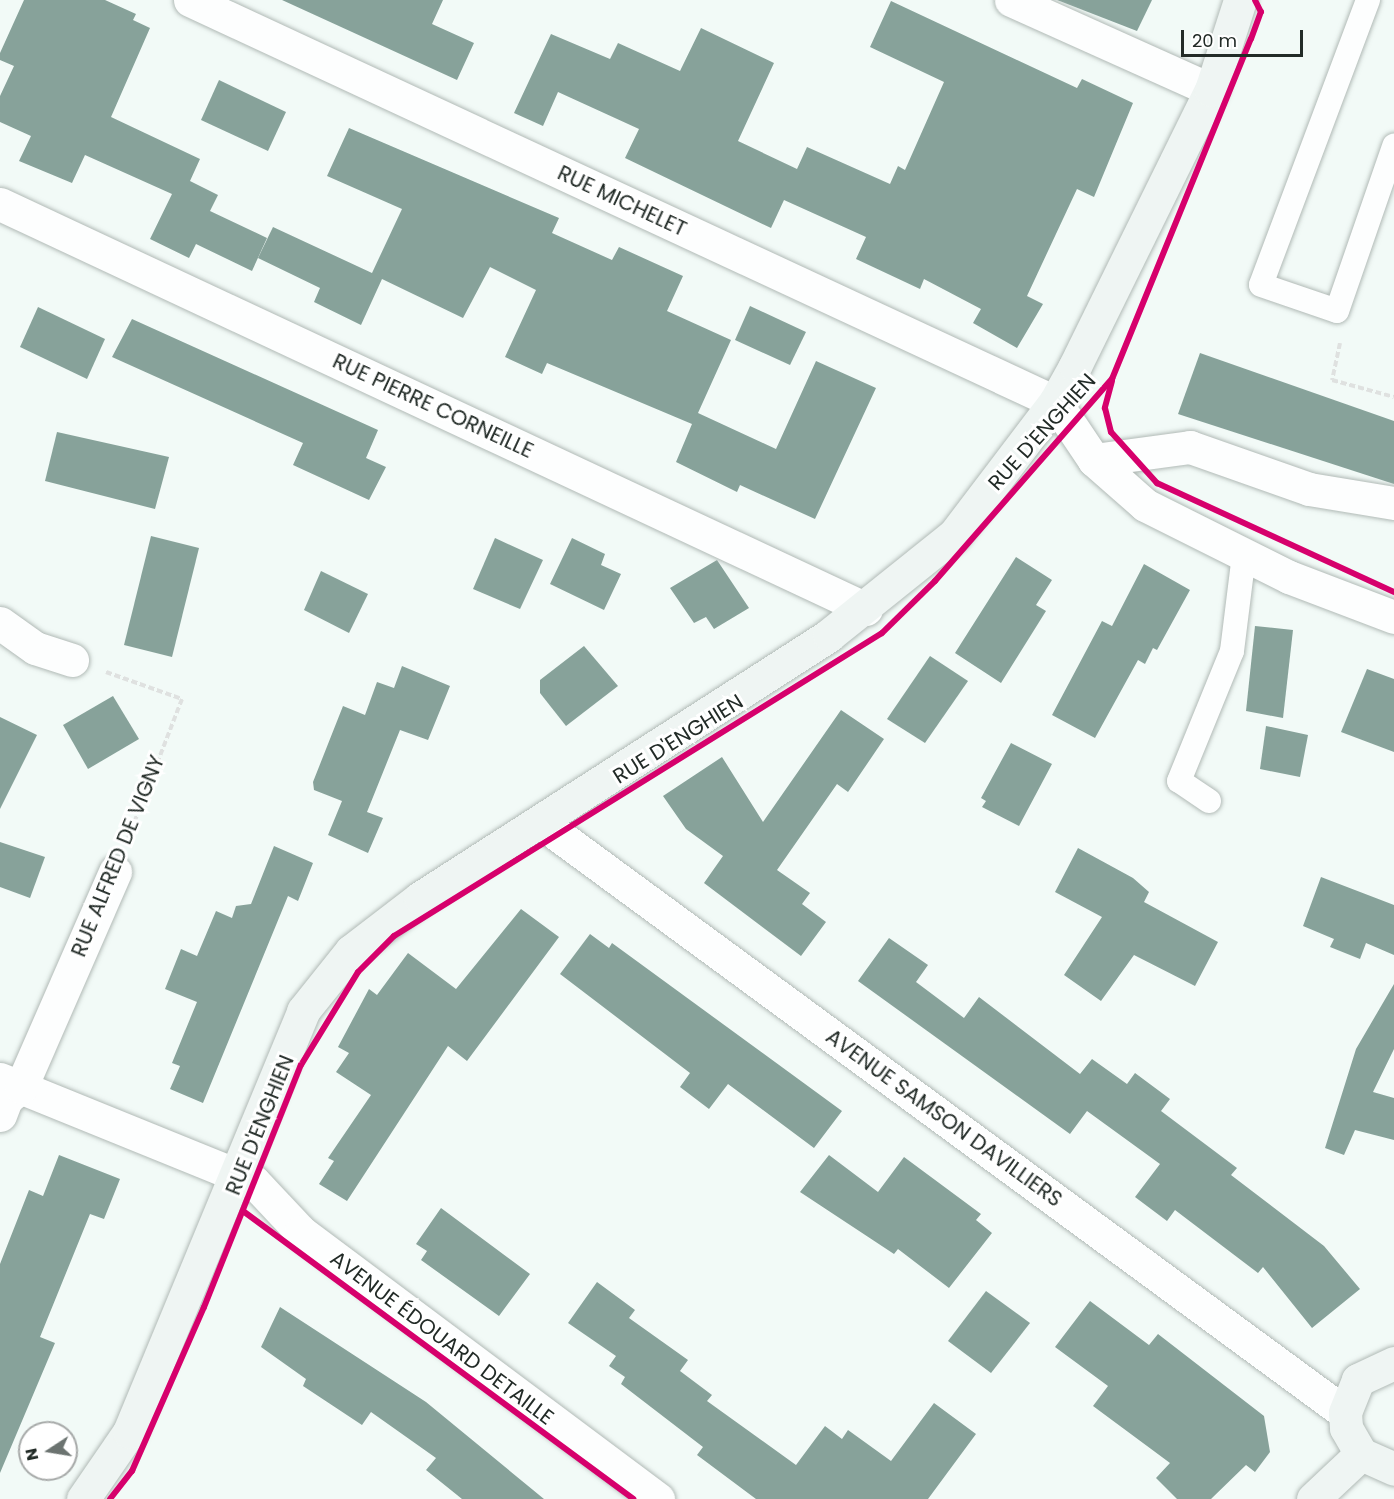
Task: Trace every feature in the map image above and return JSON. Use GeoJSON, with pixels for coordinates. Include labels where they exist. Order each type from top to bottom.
{"type":"FeatureCollection","features":[{"type":"Feature","properties":{"kind":"street","name":"RUE MICHELET"},"geometry":{"type":"LineString","coordinates":[[190,0],[1055,402]]}},
{"type":"Feature","properties":{"kind":"street"},"geometry":{"type":"LineString","coordinates":[[1011,0],[1211,90]]}},
{"type":"Feature","properties":{"kind":"street","name":"RUE D'ENGHIEN"},"geometry":{"type":"LineString","coordinates":[[83,1499],[129,1432],[233,1170],[303,1011],[351,951],[420,898],[543,824],[866,609],[954,535],[1055,402],[1211,90],[1240,0]]}},
{"type":"Feature","properties":{"kind":"street","name":"RUE PIERRE CORNEILLE"},"geometry":{"type":"LineString","coordinates":[[0,204],[866,609]]}},
{"type":"Feature","properties":{"kind":"street"},"geometry":{"type":"LineString","coordinates":[[1055,402],[1094,460],[1145,505],[1244,554],[1394,617]]}},
{"type":"Feature","properties":{"kind":"street"},"geometry":{"type":"LineString","coordinates":[[1094,460],[1128,451],[1190,447],[1309,489],[1394,503]]}},
{"type":"Feature","properties":{"kind":"street"},"geometry":{"type":"LineString","coordinates":[[0,623],[35,648],[72,660]]}},
{"type":"Feature","properties":{"kind":"street","name":"AVENUE SAMSON DAVILLIERS"},"geometry":{"type":"LineString","coordinates":[[543,824],[1345,1413]]}},
{"type":"Feature","properties":{"kind":"street","name":"RUE ALFRED DE VIGNY"},"geometry":{"type":"LineString","coordinates":[[0,1114],[11,1083],[115,872]]}},
{"type":"Feature","properties":{"kind":"street","name":"AVENUE ÉDOUARD DETAILLE"},"geometry":{"type":"LineString","coordinates":[[11,1083],[233,1170],[254,1182],[301,1232],[658,1499]]}},
{"type":"Feature","properties":{"kind":"street"},"geometry":{"type":"LineString","coordinates":[[1394,1363],[1358,1380],[1345,1413],[1346,1428],[1361,1454],[1394,1469]]}},
{"type":"Feature","properties":{"kind":"street"},"geometry":{"type":"LineString","coordinates":[[1313,1499],[1361,1454]]}},
{"type":"Feature","properties":{"kind":"lane"},"geometry":{"type":"LineString","coordinates":[[1368,0],[1260,285],[1337,311],[1394,146]]}},
{"type":"Feature","properties":{"kind":"lane"},"geometry":{"type":"LineString","coordinates":[[1209,801],[1179,782],[1232,651],[1244,554]]}},
{"type":"Feature","properties":{"kind":"path"},"geometry":{"type":"LineString","coordinates":[[1337,311],[1344,327],[1332,380],[1394,397]]}},
{"type":"Feature","properties":{"kind":"building"},"geometry":{"type":"Polygon","coordinates":[[[24,0],[105,0],[136,14],[133,20],[150,28],[111,117],[200,159],[190,181],[218,195],[210,211],[267,238],[252,271],[196,244],[189,258],[150,239],[172,194],[85,155],[72,183],[19,161],[31,136],[0,122],[0,96],[14,66],[0,60],[0,53],[24,0]]]}},
{"type":"Feature","properties":{"kind":"building"},"geometry":{"type":"Polygon","coordinates":[[[282,0],[443,0],[432,24],[474,43],[457,80],[282,0]]]}},
{"type":"Feature","properties":{"kind":"building"},"geometry":{"type":"Polygon","coordinates":[[[1057,0],[1152,0],[1137,31],[1057,0]]]}},
{"type":"Feature","properties":{"kind":"building"},"geometry":{"type":"Polygon","coordinates":[[[891,1],[1077,88],[1082,79],[1133,103],[1094,197],[1077,189],[1027,296],[1043,304],[1017,348],[973,323],[981,309],[924,279],[920,289],[856,259],[866,237],[784,200],[771,228],[625,158],[639,129],[558,92],[543,126],[514,113],[551,34],[610,59],[618,43],[680,71],[701,28],[774,63],[738,141],[797,169],[807,147],[890,184],[898,166],[905,170],[944,82],[870,47],[891,1]]]}},
{"type":"Feature","properties":{"kind":"building"},"geometry":{"type":"Polygon","coordinates":[[[219,80],[286,112],[268,151],[201,120],[219,80]]]}},
{"type":"Feature","properties":{"kind":"building"},"geometry":{"type":"Polygon","coordinates":[[[349,128],[559,218],[552,233],[612,260],[619,247],[683,276],[667,311],[731,340],[698,413],[776,449],[816,361],[876,388],[815,519],[740,485],[737,492],[676,462],[692,424],[547,363],[542,374],[505,357],[536,290],[490,267],[463,318],[382,279],[361,325],[314,302],[320,288],[258,258],[273,227],[372,273],[402,209],[327,176],[349,128]]]}},
{"type":"Feature","properties":{"kind":"building"},"geometry":{"type":"Polygon","coordinates":[[[750,306],[806,332],[790,365],[735,340],[750,306]]]}},
{"type":"Feature","properties":{"kind":"building"},"geometry":{"type":"Polygon","coordinates":[[[38,307],[105,339],[87,379],[20,347],[38,307]]]}},
{"type":"Feature","properties":{"kind":"building"},"geometry":{"type":"Polygon","coordinates":[[[132,319],[378,430],[366,458],[386,467],[369,500],[293,465],[303,443],[112,357],[132,319]]]}},
{"type":"Feature","properties":{"kind":"building"},"geometry":{"type":"Polygon","coordinates":[[[1200,353],[1394,421],[1394,484],[1178,414],[1200,353]]]}},
{"type":"Feature","properties":{"kind":"building"},"geometry":{"type":"Polygon","coordinates":[[[57,432],[169,457],[155,509],[45,481],[57,432]]]}},
{"type":"Feature","properties":{"kind":"building"},"geometry":{"type":"Polygon","coordinates":[[[151,536],[199,548],[172,657],[124,645],[151,536]]]}},
{"type":"Feature","properties":{"kind":"building"},"geometry":{"type":"Polygon","coordinates":[[[495,538],[543,560],[520,609],[473,589],[495,538]]]}},
{"type":"Feature","properties":{"kind":"building"},"geometry":{"type":"Polygon","coordinates":[[[572,538],[605,554],[601,565],[621,574],[604,610],[550,584],[572,538]]]}},
{"type":"Feature","properties":{"kind":"building"},"geometry":{"type":"Polygon","coordinates":[[[1016,557],[1052,580],[1036,605],[1046,611],[1001,683],[955,653],[1016,557]]]}},
{"type":"Feature","properties":{"kind":"building"},"geometry":{"type":"Polygon","coordinates":[[[717,560],[749,608],[714,629],[706,617],[694,623],[670,588],[717,560]]]}},
{"type":"Feature","properties":{"kind":"building"},"geometry":{"type":"Polygon","coordinates":[[[1144,564],[1190,590],[1157,650],[1153,648],[1145,664],[1138,660],[1095,738],[1052,715],[1102,621],[1112,626],[1144,564]]]}},
{"type":"Feature","properties":{"kind":"building"},"geometry":{"type":"Polygon","coordinates":[[[321,571],[368,594],[349,633],[304,610],[321,571]]]}},
{"type":"Feature","properties":{"kind":"building"},"geometry":{"type":"Polygon","coordinates":[[[1255,626],[1293,630],[1283,718],[1246,711],[1255,626]]]}},
{"type":"Feature","properties":{"kind":"building"},"geometry":{"type":"Polygon","coordinates":[[[584,646],[618,686],[566,726],[540,693],[540,680],[584,646]]]}},
{"type":"Feature","properties":{"kind":"building"},"geometry":{"type":"Polygon","coordinates":[[[930,656],[968,681],[925,743],[887,719],[930,656]]]}},
{"type":"Feature","properties":{"kind":"building"},"geometry":{"type":"Polygon","coordinates":[[[402,666],[450,686],[428,740],[400,730],[367,812],[383,818],[368,853],[328,835],[342,801],[314,790],[313,782],[343,706],[365,715],[377,682],[394,688],[402,666]]]}},
{"type":"Feature","properties":{"kind":"building"},"geometry":{"type":"Polygon","coordinates":[[[1367,669],[1394,679],[1394,752],[1341,732],[1367,669]]]}},
{"type":"Feature","properties":{"kind":"building"},"geometry":{"type":"Polygon","coordinates":[[[113,696],[139,739],[88,769],[63,725],[113,696]]]}},
{"type":"Feature","properties":{"kind":"building"},"geometry":{"type":"Polygon","coordinates":[[[841,710],[884,739],[848,792],[837,784],[777,870],[810,893],[802,904],[826,922],[801,956],[704,883],[723,856],[686,829],[663,796],[722,757],[763,822],[841,710]]]}},
{"type":"Feature","properties":{"kind":"building"},"geometry":{"type":"Polygon","coordinates":[[[0,717],[37,735],[0,809],[0,717]]]}},
{"type":"Feature","properties":{"kind":"building"},"geometry":{"type":"Polygon","coordinates":[[[1266,726],[1308,735],[1300,777],[1260,769],[1266,726]]]}},
{"type":"Feature","properties":{"kind":"building"},"geometry":{"type":"Polygon","coordinates":[[[1011,743],[1052,764],[1019,826],[982,807],[986,801],[981,798],[1011,743]]]}},
{"type":"Feature","properties":{"kind":"building"},"geometry":{"type":"Polygon","coordinates":[[[0,842],[45,857],[30,898],[0,887],[0,842]]]}},
{"type":"Feature","properties":{"kind":"building"},"geometry":{"type":"Polygon","coordinates":[[[274,846],[313,863],[298,901],[288,896],[203,1103],[170,1089],[180,1066],[172,1063],[197,1002],[165,989],[181,949],[197,956],[216,911],[232,918],[236,906],[251,904],[274,846]]]}},
{"type":"Feature","properties":{"kind":"building"},"geometry":{"type":"Polygon","coordinates":[[[1078,848],[1133,878],[1149,892],[1144,902],[1218,942],[1195,986],[1134,955],[1101,1001],[1064,975],[1102,917],[1055,892],[1078,848]]]}},
{"type":"Feature","properties":{"kind":"building"},"geometry":{"type":"Polygon","coordinates":[[[1321,877],[1394,905],[1394,955],[1366,943],[1360,959],[1330,947],[1334,939],[1303,926],[1321,877]]]}},
{"type":"Feature","properties":{"kind":"building"},"geometry":{"type":"Polygon","coordinates":[[[521,909],[559,937],[467,1061],[448,1046],[347,1201],[319,1184],[334,1161],[328,1158],[371,1095],[336,1072],[349,1053],[338,1047],[369,989],[377,995],[408,953],[456,989],[521,909]]]}},
{"type":"Feature","properties":{"kind":"building"},"geometry":{"type":"Polygon","coordinates":[[[590,934],[609,948],[612,943],[842,1111],[814,1148],[728,1084],[709,1109],[680,1087],[690,1073],[560,974],[590,934]]]}},
{"type":"Feature","properties":{"kind":"building"},"geometry":{"type":"Polygon","coordinates":[[[889,938],[928,965],[916,982],[964,1018],[979,997],[1080,1074],[1092,1059],[1127,1084],[1135,1073],[1170,1099],[1161,1111],[1237,1168],[1231,1175],[1324,1246],[1360,1289],[1312,1328],[1263,1267],[1258,1273],[1175,1210],[1167,1221],[1135,1197],[1160,1164],[1087,1111],[1070,1134],[858,981],[889,938]]]}},
{"type":"Feature","properties":{"kind":"building"},"geometry":{"type":"Polygon","coordinates":[[[1394,984],[1394,1049],[1373,1092],[1394,1098],[1394,1140],[1355,1130],[1344,1155],[1325,1148],[1356,1049],[1394,984]]]}},
{"type":"Feature","properties":{"kind":"building"},"geometry":{"type":"Polygon","coordinates":[[[59,1155],[120,1179],[104,1219],[90,1214],[40,1337],[55,1343],[22,1421],[18,1421],[18,1430],[0,1473],[0,1264],[29,1190],[43,1196],[59,1155]]]}},
{"type":"Feature","properties":{"kind":"building"},"geometry":{"type":"Polygon","coordinates":[[[829,1155],[878,1192],[904,1157],[981,1214],[976,1220],[992,1233],[949,1288],[898,1249],[894,1254],[800,1192],[829,1155]]]}},
{"type":"Feature","properties":{"kind":"building"},"geometry":{"type":"Polygon","coordinates":[[[441,1208],[530,1274],[499,1316],[421,1260],[427,1251],[416,1244],[441,1208]]]}},
{"type":"Feature","properties":{"kind":"building"},"geometry":{"type":"Polygon","coordinates":[[[597,1282],[635,1310],[629,1318],[688,1360],[680,1371],[712,1395],[707,1401],[796,1465],[825,1426],[842,1439],[848,1430],[891,1461],[934,1403],[976,1434],[928,1499],[756,1499],[697,1455],[703,1447],[621,1384],[625,1377],[609,1366],[616,1356],[568,1323],[597,1282]]]}},
{"type":"Feature","properties":{"kind":"building"},"geometry":{"type":"Polygon","coordinates":[[[986,1291],[1030,1323],[991,1373],[948,1341],[986,1291]]]}},
{"type":"Feature","properties":{"kind":"building"},"geometry":{"type":"Polygon","coordinates":[[[1090,1301],[1149,1345],[1158,1334],[1264,1416],[1270,1452],[1255,1472],[1246,1465],[1211,1499],[1177,1499],[1156,1478],[1170,1463],[1093,1406],[1108,1386],[1055,1347],[1090,1301]]]}},
{"type":"Feature","properties":{"kind":"building"},"geometry":{"type":"Polygon","coordinates":[[[280,1307],[426,1402],[544,1499],[462,1499],[426,1470],[436,1458],[371,1412],[362,1425],[303,1386],[306,1379],[261,1347],[280,1307]]]}},
{"type":"Feature","properties":{"kind":"cycle path"},"geometry":{"type":"LineString","coordinates":[[110,1499],[132,1471],[204,1307],[301,1065],[358,972],[394,936],[882,633],[935,581],[1112,379],[1251,39],[1261,12],[1255,0]]}},
{"type":"Feature","properties":{"kind":"cycle path"},"geometry":{"type":"LineString","coordinates":[[1112,381],[1105,408],[1111,432],[1157,483],[1394,592]]}},
{"type":"Feature","properties":{"kind":"cycle path"},"geometry":{"type":"LineString","coordinates":[[243,1211],[633,1499]]}}]}
